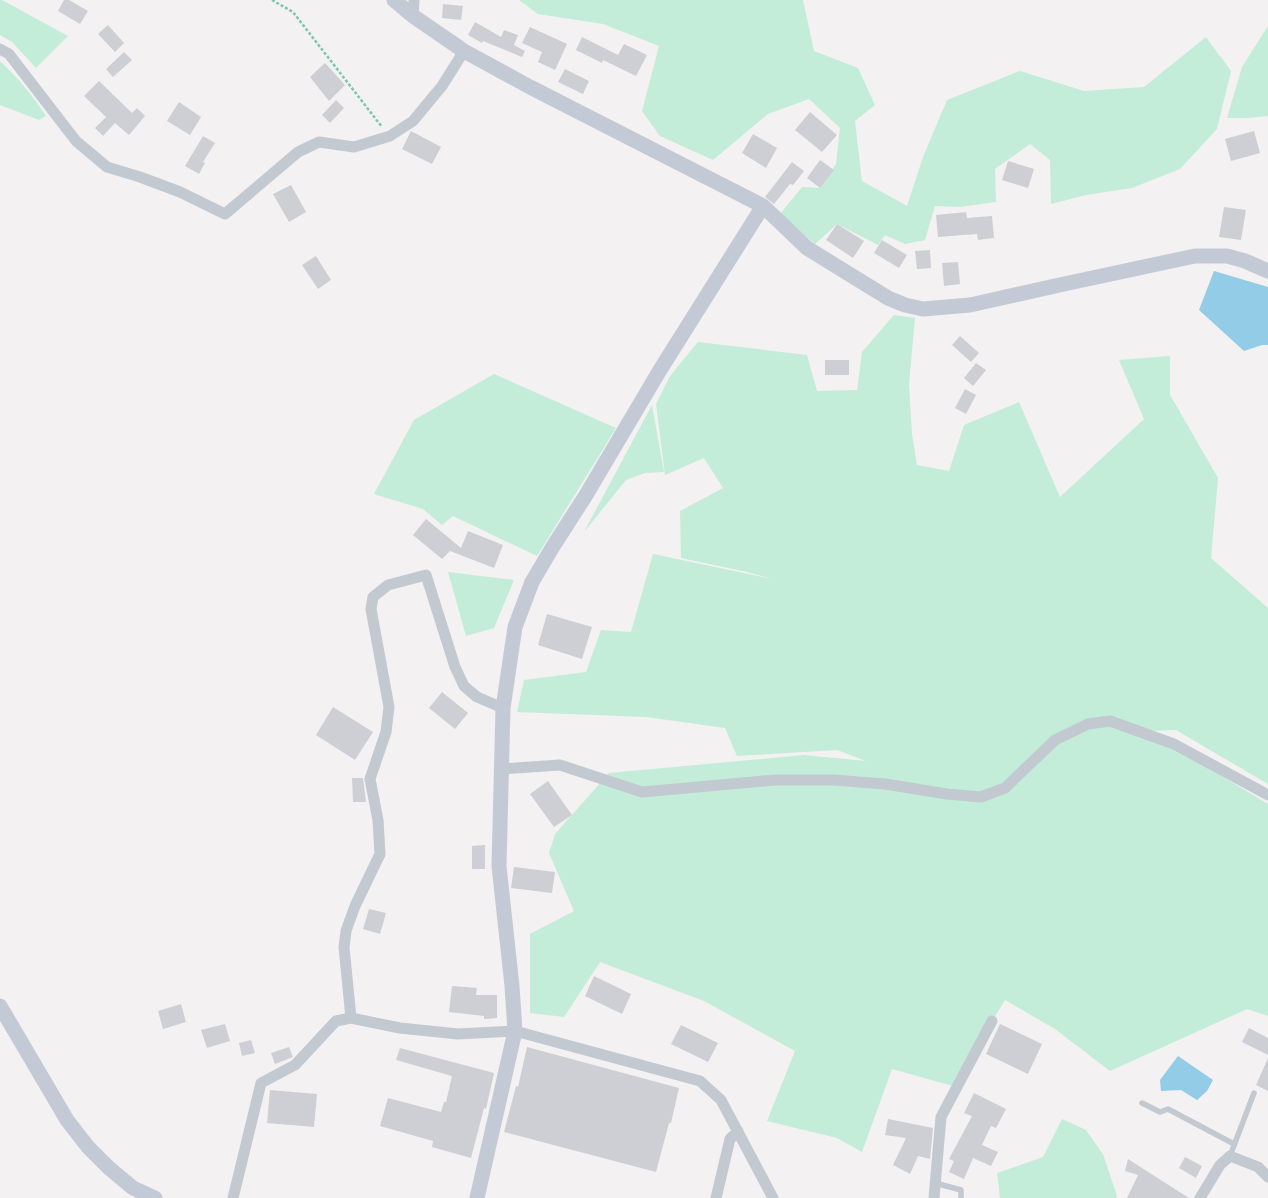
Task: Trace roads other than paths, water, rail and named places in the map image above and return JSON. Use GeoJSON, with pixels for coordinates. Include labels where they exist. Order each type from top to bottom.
{"type":"FeatureCollection","features":[{"type":"Feature","properties":{"kind":"street"},"geometry":{"type":"LineString","coordinates":[[394,0],[413,16],[464,51],[530,87],[763,206],[807,248],[888,298],[905,305],[923,309],[970,305],[1194,256],[1227,256],[1245,261],[1268,271]]}},
{"type":"Feature","properties":{"kind":"street"},"geometry":{"type":"LineString","coordinates":[[413,16],[414,0]]}},
{"type":"Feature","properties":{"kind":"street"},"geometry":{"type":"LineString","coordinates":[[0,49],[9,54],[76,141],[107,167],[140,177],[180,192],[225,214],[298,152],[319,142],[354,147],[390,136],[413,121],[442,86],[464,51]]}},
{"type":"Feature","properties":{"kind":"street"},"geometry":{"type":"LineString","coordinates":[[477,1198],[514,1031],[512,986],[499,866],[503,708],[515,627],[532,582],[660,370],[763,206]]}},
{"type":"Feature","properties":{"kind":"street"},"geometry":{"type":"LineString","coordinates":[[351,1018],[344,947],[346,931],[355,906],[380,854],[378,820],[370,779],[386,732],[389,707],[371,608],[373,597],[388,584],[426,575],[455,667],[464,686],[477,697],[503,708]]}},
{"type":"Feature","properties":{"kind":"street"},"geometry":{"type":"LineString","coordinates":[[501,769],[560,765],[642,792],[775,780],[834,780],[885,784],[946,794],[982,797],[1005,788],[1055,740],[1088,724],[1110,722],[1174,744],[1268,795]]}},
{"type":"Feature","properties":{"kind":"street"},"geometry":{"type":"LineString","coordinates":[[0,1006],[67,1120],[88,1147],[134,1193],[155,1198]]}},
{"type":"Feature","properties":{"kind":"street"},"geometry":{"type":"LineString","coordinates":[[233,1198],[261,1083],[295,1065],[336,1021],[351,1018],[400,1028],[458,1034],[514,1031],[700,1081],[721,1100],[773,1198]]}},
{"type":"Feature","properties":{"kind":"street"},"geometry":{"type":"LineString","coordinates":[[934,1198],[941,1117],[992,1021]]}},
{"type":"Feature","properties":{"kind":"street"},"geometry":{"type":"LineString","coordinates":[[716,1198],[730,1139],[738,1131]]}},
{"type":"Feature","properties":{"kind":"street"},"geometry":{"type":"LineString","coordinates":[[1200,1198],[1220,1165],[1230,1156],[1258,1168],[1268,1177]]}},
{"type":"Feature","properties":{"kind":"lane"},"geometry":{"type":"LineString","coordinates":[[1230,1156],[1254,1092]]}},
{"type":"Feature","properties":{"kind":"lane"},"geometry":{"type":"LineString","coordinates":[[1142,1103],[1160,1112],[1168,1109],[1234,1144]]}},
{"type":"Feature","properties":{"kind":"lane"},"geometry":{"type":"LineString","coordinates":[[935,1184],[961,1190],[961,1198]]}},
{"type":"Feature","properties":{"kind":"water"},"geometry":{"type":"Polygon","coordinates":[[[1214,271],[1268,287],[1268,345],[1262,345],[1244,351],[1199,310],[1214,271]]]}},
{"type":"Feature","properties":{"kind":"water"},"geometry":{"type":"Polygon","coordinates":[[[1178,1056],[1213,1080],[1207,1091],[1197,1100],[1181,1090],[1161,1091],[1160,1080],[1178,1056]]]}}]}
